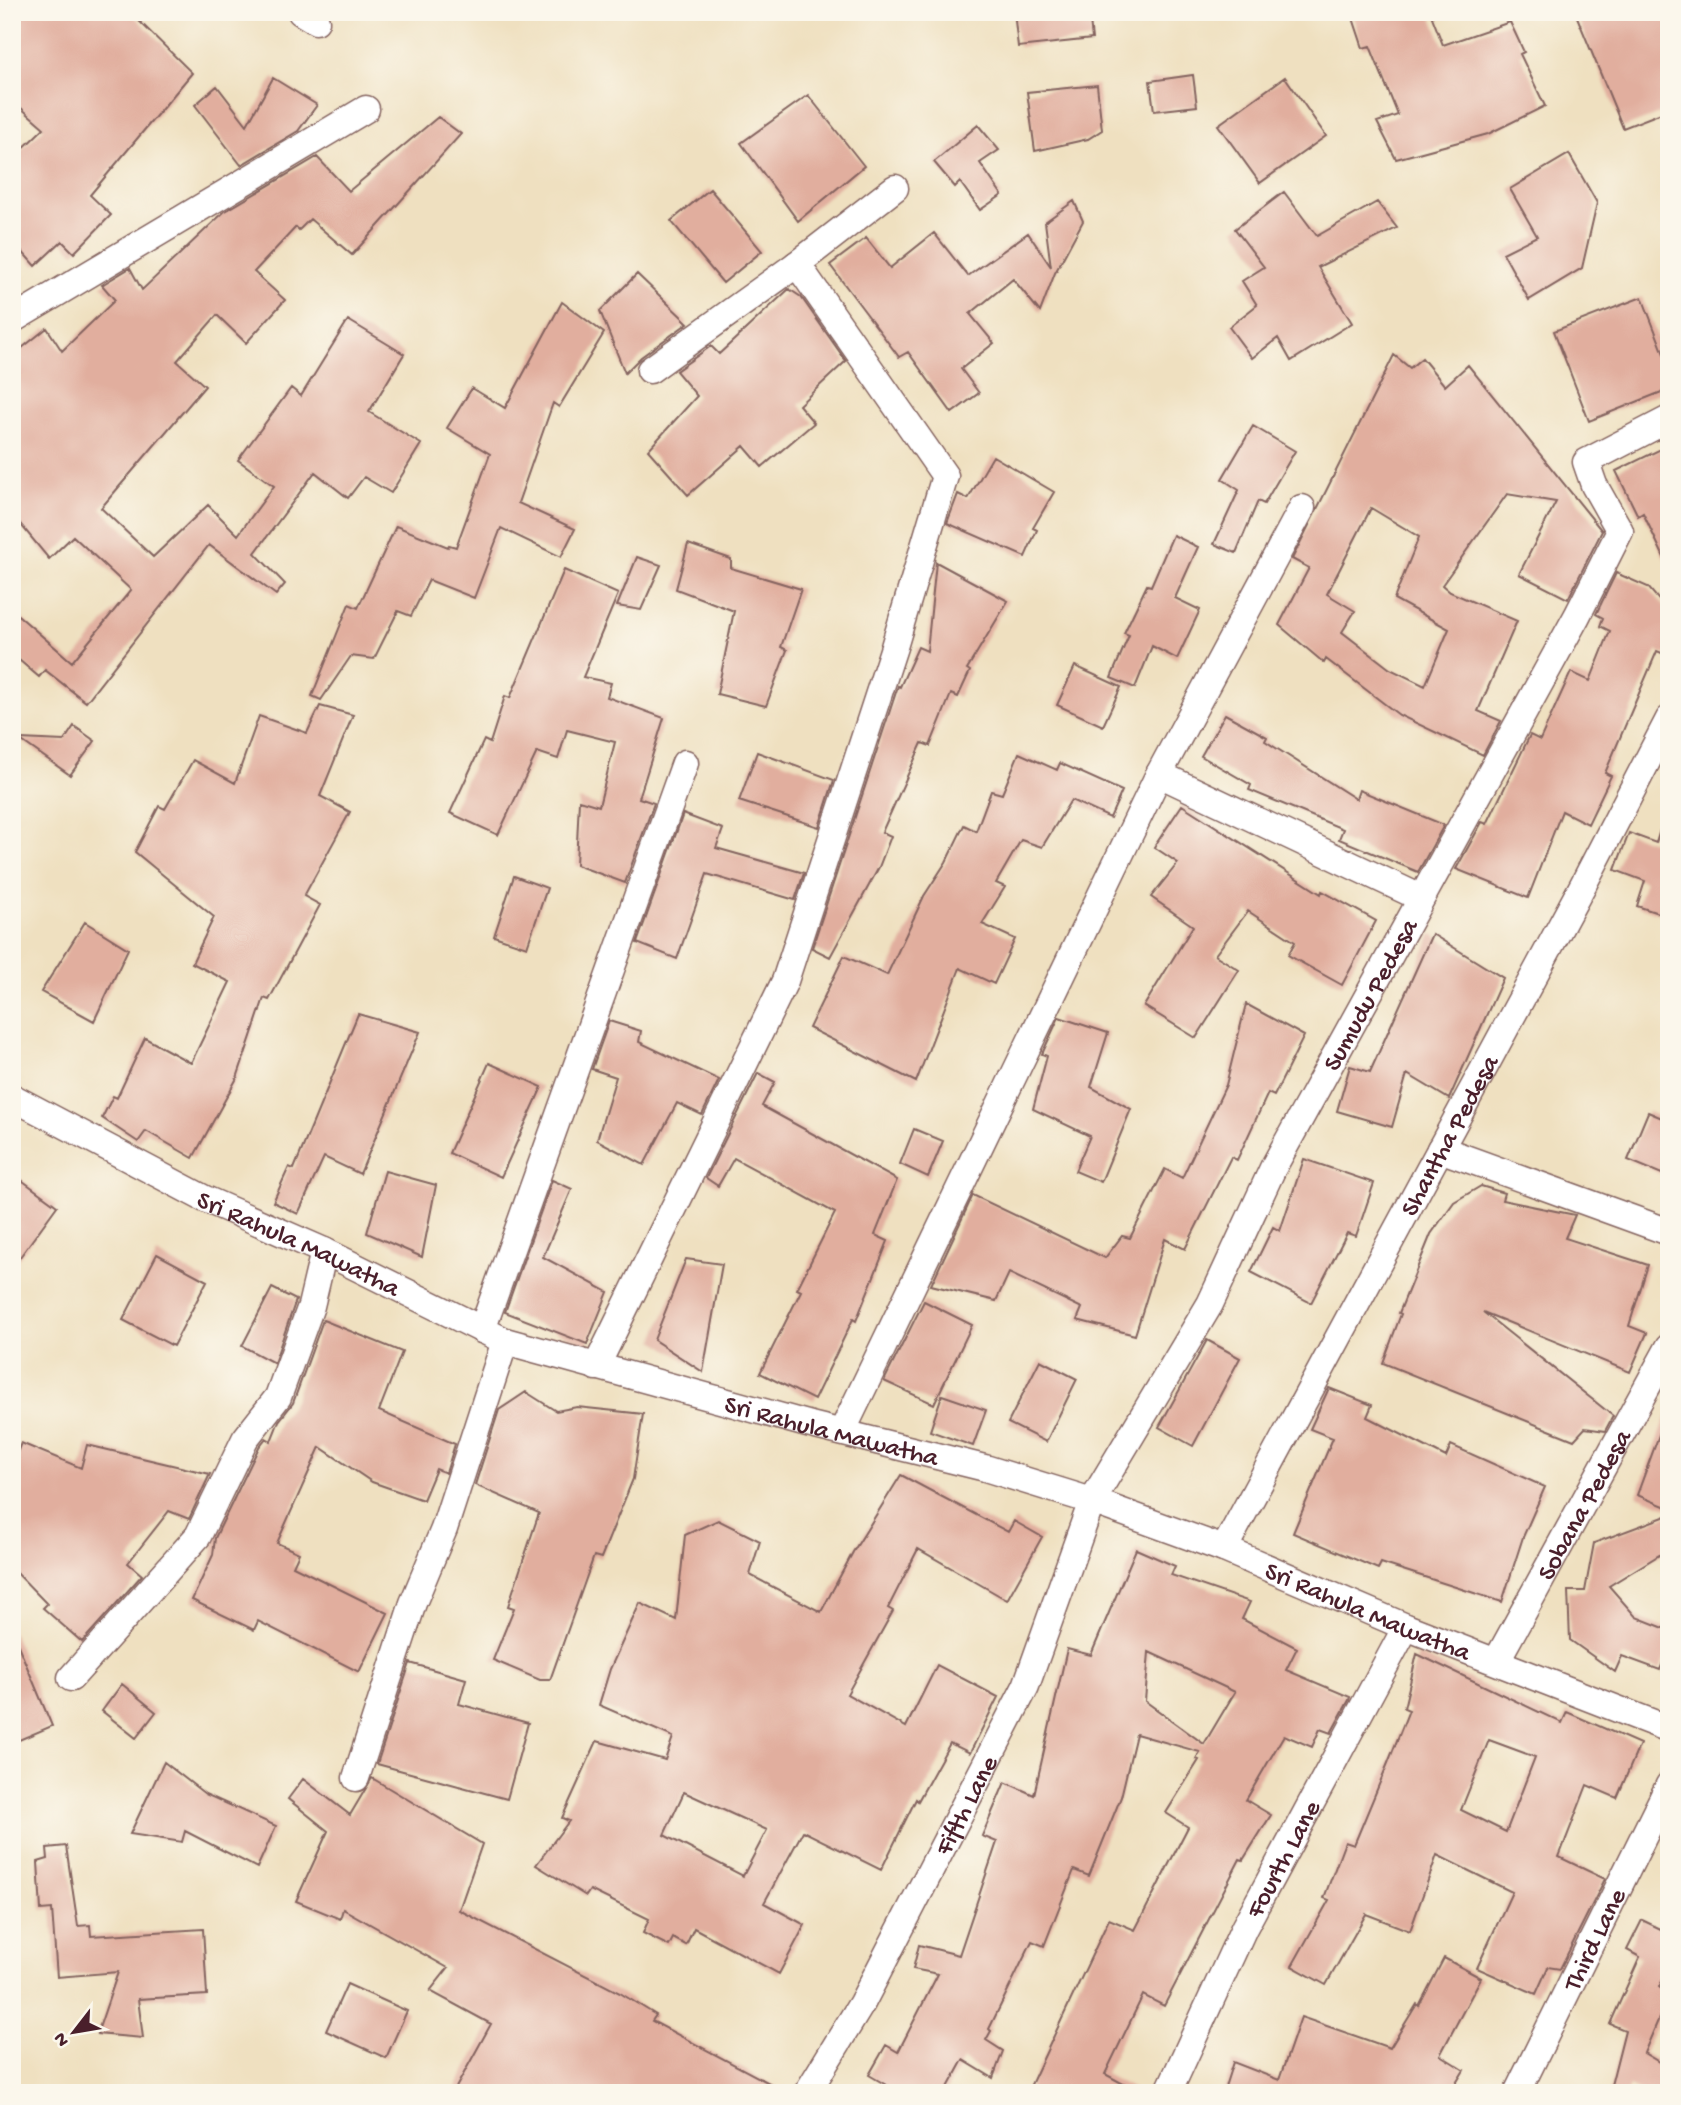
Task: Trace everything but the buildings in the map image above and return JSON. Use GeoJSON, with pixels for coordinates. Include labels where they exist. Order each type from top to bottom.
{"type":"FeatureCollection","features":[{"type":"Feature","properties":{"kind":"street"},"geometry":{"type":"LineString","coordinates":[[12,320],[366,109]]}},
{"type":"Feature","properties":{"kind":"street"},"geometry":{"type":"LineString","coordinates":[[650,370],[797,264],[895,188]]}},
{"type":"Feature","properties":{"kind":"street"},"geometry":{"type":"LineString","coordinates":[[596,1367],[785,981],[894,647],[945,476],[797,264]]}},
{"type":"Feature","properties":{"kind":"street","name":"Sumudu Pedesa"},"geometry":{"type":"LineString","coordinates":[[1092,1501],[1210,1304],[1273,1168],[1620,531],[1594,485],[1586,462],[1669,419]]}},
{"type":"Feature","properties":{"kind":"street"},"geometry":{"type":"LineString","coordinates":[[842,1432],[1159,774],[1302,508]]}},
{"type":"Feature","properties":{"kind":"street","name":"Shantha Pedesa"},"geometry":{"type":"LineString","coordinates":[[1224,1549],[1669,719]]}},
{"type":"Feature","properties":{"kind":"street"},"geometry":{"type":"LineString","coordinates":[[356,1778],[413,1602],[444,1529],[494,1335],[685,763]]}},
{"type":"Feature","properties":{"kind":"street"},"geometry":{"type":"LineString","coordinates":[[1159,774],[1421,898]]}},
{"type":"Feature","properties":{"kind":"street","name":"Sri Rahula Mawatha"},"geometry":{"type":"LineString","coordinates":[[12,1097],[205,1199],[324,1251],[494,1335],[596,1367],[985,1468],[1092,1501],[1224,1549],[1406,1627],[1497,1660],[1669,1729]]}},
{"type":"Feature","properties":{"kind":"street"},"geometry":{"type":"LineString","coordinates":[[1440,1149],[1669,1231]]}},
{"type":"Feature","properties":{"kind":"street"},"geometry":{"type":"LineString","coordinates":[[71,1678],[198,1536],[245,1439],[278,1397],[311,1306],[324,1251]]}},
{"type":"Feature","properties":{"kind":"street","name":"Sobana Pedesa"},"geometry":{"type":"LineString","coordinates":[[1497,1660],[1669,1347]]}},
{"type":"Feature","properties":{"kind":"street","name":"Fifth Lane"},"geometry":{"type":"LineString","coordinates":[[807,2093],[862,2003],[1026,1686],[1092,1501]]}},
{"type":"Feature","properties":{"kind":"street","name":"Fourth Lane"},"geometry":{"type":"LineString","coordinates":[[1168,2093],[1244,1928],[1406,1627]]}},
{"type":"Feature","properties":{"kind":"street","name":"Third Lane"},"geometry":{"type":"LineString","coordinates":[[1517,2093],[1669,1785]]}}]}
